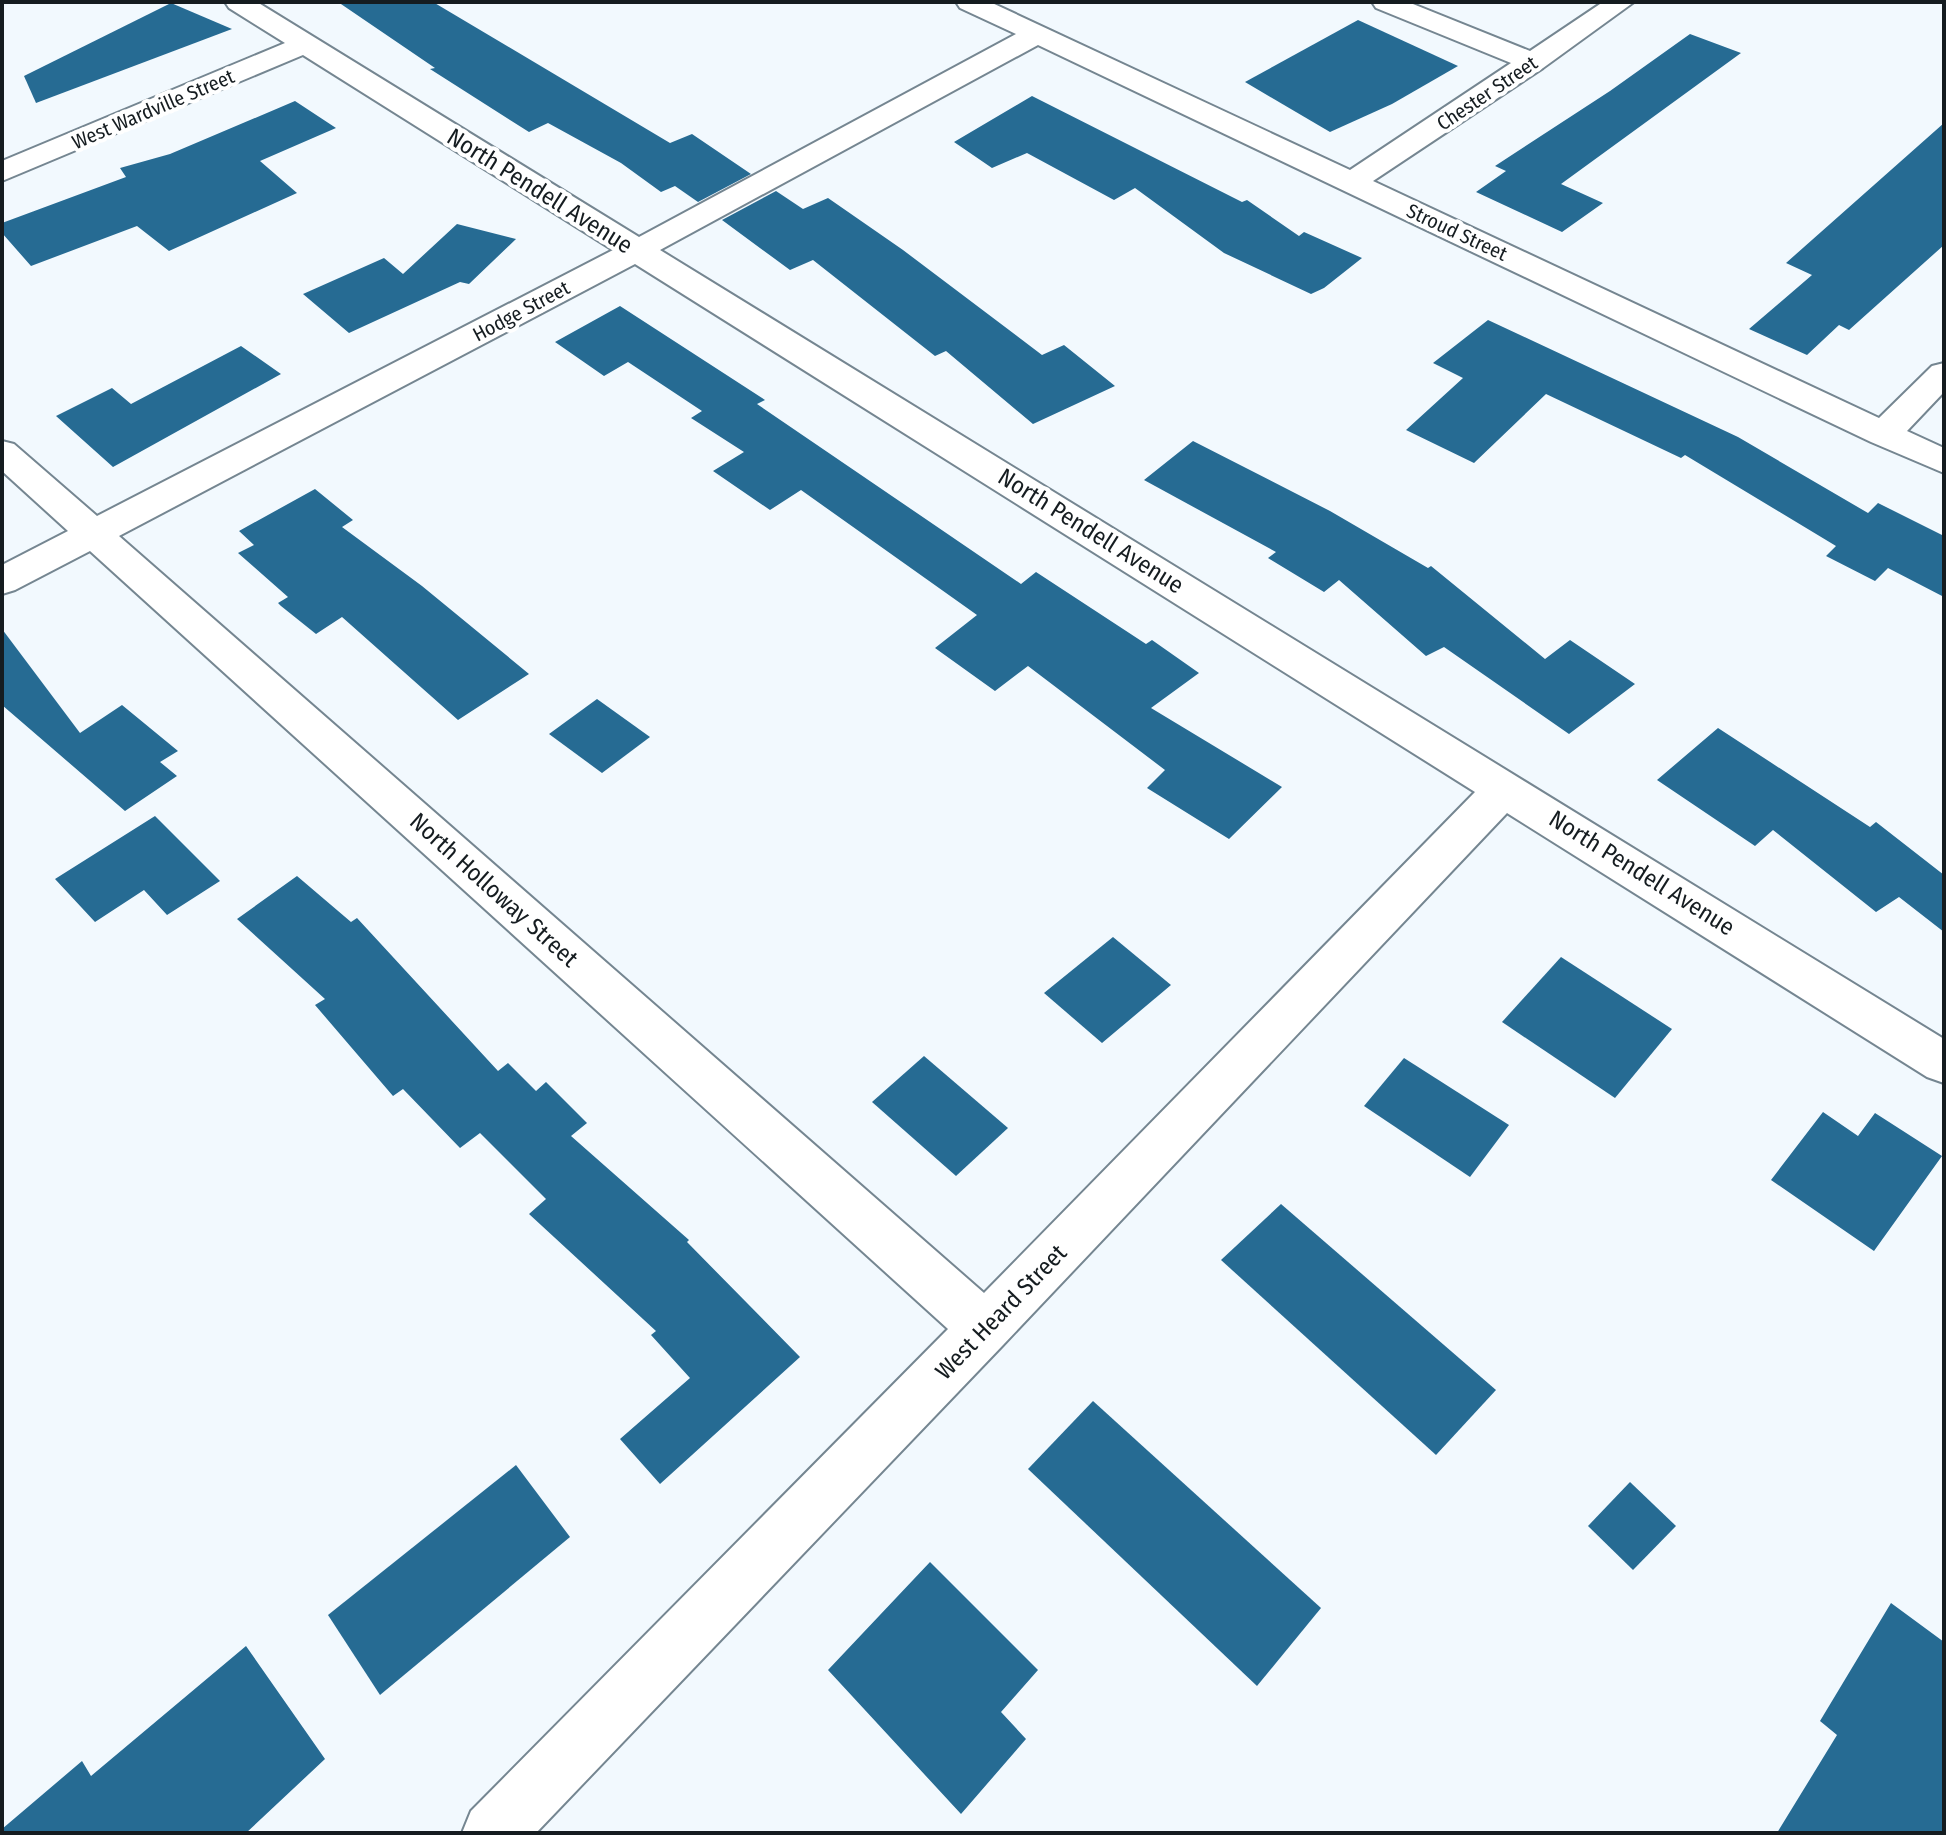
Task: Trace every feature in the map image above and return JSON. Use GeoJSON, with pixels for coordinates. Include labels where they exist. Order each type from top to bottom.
{"type":"FeatureCollection","features":[{"type":"Feature","properties":{"kind":"street","name":"North Pendell Avenue"},"geometry":{"type":"LineString","coordinates":[[238,2],[1944,1063]]}},
{"type":"Feature","properties":{"kind":"street","name":"Stroud Street"},"geometry":{"type":"LineString","coordinates":[[969,2],[1944,462]]}},
{"type":"Feature","properties":{"kind":"street"},"geometry":{"type":"LineString","coordinates":[[1385,2],[1533,62]]}},
{"type":"Feature","properties":{"kind":"street","name":"Chester Street"},"geometry":{"type":"LineString","coordinates":[[1352,182],[1621,2]]}},
{"type":"Feature","properties":{"kind":"street","name":"Hodge Street"},"geometry":{"type":"LineString","coordinates":[[2,581],[637,250],[1037,34]]}},
{"type":"Feature","properties":{"kind":"street","name":"West Wardville Street"},"geometry":{"type":"LineString","coordinates":[[2,172],[303,45]]}},
{"type":"Feature","properties":{"kind":"street"},"geometry":{"type":"LineString","coordinates":[[1883,434],[1944,373]]}},
{"type":"Feature","properties":{"kind":"street","name":"North Holloway Street"},"geometry":{"type":"LineString","coordinates":[[2,452],[985,1328]]}},
{"type":"Feature","properties":{"kind":"street","name":"West Heard Street"},"geometry":{"type":"LineString","coordinates":[[493,1833],[1505,788]]}},
{"type":"Feature","properties":{"kind":"building"},"geometry":{"type":"Polygon","coordinates":[[[338,2],[433,2],[670,143],[692,134],[751,174],[698,202],[675,186],[661,192],[621,163],[548,123],[529,132],[430,69],[435,68],[338,2]]]}},
{"type":"Feature","properties":{"kind":"building"},"geometry":{"type":"Polygon","coordinates":[[[171,3],[232,29],[36,103],[24,76],[171,3]]]}},
{"type":"Feature","properties":{"kind":"building"},"geometry":{"type":"Polygon","coordinates":[[[1358,20],[1458,66],[1392,104],[1330,132],[1245,82],[1358,20]]]}},
{"type":"Feature","properties":{"kind":"building"},"geometry":{"type":"Polygon","coordinates":[[[1690,34],[1741,53],[1561,184],[1603,203],[1562,232],[1476,192],[1506,171],[1495,166],[1690,34]]]}},
{"type":"Feature","properties":{"kind":"building"},"geometry":{"type":"Polygon","coordinates":[[[1032,96],[1242,202],[1247,200],[1299,236],[1304,232],[1362,258],[1324,288],[1311,294],[1224,253],[1135,188],[1114,200],[1027,153],[992,168],[954,142],[1032,96]]]}},
{"type":"Feature","properties":{"kind":"building"},"geometry":{"type":"Polygon","coordinates":[[[295,101],[336,128],[260,161],[297,193],[169,251],[137,226],[31,266],[2,233],[2,223],[126,177],[120,168],[170,154],[295,101]]]}},
{"type":"Feature","properties":{"kind":"building"},"geometry":{"type":"Polygon","coordinates":[[[1944,123],[1944,245],[1849,330],[1839,325],[1807,355],[1749,329],[1812,275],[1786,263],[1944,123]]]}},
{"type":"Feature","properties":{"kind":"building"},"geometry":{"type":"Polygon","coordinates":[[[776,191],[803,209],[828,198],[903,250],[1042,355],[1064,345],[1115,386],[1033,424],[946,351],[935,356],[813,260],[790,270],[722,220],[776,191]]]}},
{"type":"Feature","properties":{"kind":"building"},"geometry":{"type":"Polygon","coordinates":[[[457,224],[516,239],[469,284],[460,282],[349,333],[303,294],[384,258],[403,274],[457,224]]]}},
{"type":"Feature","properties":{"kind":"building"},"geometry":{"type":"Polygon","coordinates":[[[620,306],[765,400],[757,404],[1021,584],[1036,572],[1146,644],[1152,640],[1199,673],[1151,708],[1282,787],[1229,839],[1147,788],[1165,770],[1028,666],[995,691],[935,648],[977,615],[801,490],[770,510],[713,471],[744,452],[691,418],[702,411],[628,362],[604,376],[555,342],[620,306]]]}},
{"type":"Feature","properties":{"kind":"building"},"geometry":{"type":"Polygon","coordinates":[[[1488,320],[1738,437],[1868,513],[1878,503],[1944,536],[1944,597],[1888,568],[1875,581],[1826,556],[1836,546],[1685,455],[1681,458],[1546,394],[1474,463],[1406,430],[1463,378],[1433,363],[1488,320]]]}},
{"type":"Feature","properties":{"kind":"building"},"geometry":{"type":"Polygon","coordinates":[[[241,346],[281,374],[113,467],[56,416],[112,388],[131,404],[241,346]]]}},
{"type":"Feature","properties":{"kind":"building"},"geometry":{"type":"Polygon","coordinates":[[[1193,441],[1330,511],[1428,568],[1431,566],[1545,659],[1570,640],[1635,684],[1569,734],[1444,647],[1426,656],[1339,580],[1324,592],[1268,558],[1276,552],[1144,480],[1193,441]]]}},
{"type":"Feature","properties":{"kind":"building"},"geometry":{"type":"Polygon","coordinates":[[[315,489],[353,520],[342,527],[422,586],[529,674],[458,720],[342,617],[316,634],[281,606],[278,603],[288,597],[238,553],[254,545],[239,531],[315,489]]]}},
{"type":"Feature","properties":{"kind":"building"},"geometry":{"type":"Polygon","coordinates":[[[2,629],[80,733],[122,705],[178,751],[160,762],[177,776],[125,811],[2,705],[2,629]]]}},
{"type":"Feature","properties":{"kind":"building"},"geometry":{"type":"Polygon","coordinates":[[[597,699],[650,737],[602,773],[549,734],[597,699]]]}},
{"type":"Feature","properties":{"kind":"building"},"geometry":{"type":"Polygon","coordinates":[[[1718,728],[1870,827],[1876,822],[1944,875],[1944,932],[1899,897],[1876,912],[1773,830],[1755,846],[1657,780],[1718,728]]]}},
{"type":"Feature","properties":{"kind":"building"},"geometry":{"type":"Polygon","coordinates":[[[155,816],[220,881],[167,915],[144,890],[95,922],[55,879],[155,816]]]}},
{"type":"Feature","properties":{"kind":"building"},"geometry":{"type":"Polygon","coordinates":[[[297,876],[351,922],[357,918],[498,1071],[508,1063],[536,1091],[546,1082],[587,1123],[571,1136],[689,1240],[687,1242],[800,1357],[660,1484],[620,1439],[690,1378],[651,1335],[656,1331],[529,1214],[546,1199],[480,1133],[460,1148],[403,1089],[393,1096],[315,1005],[325,999],[237,919],[297,876]]]}},
{"type":"Feature","properties":{"kind":"building"},"geometry":{"type":"Polygon","coordinates":[[[1113,937],[1171,985],[1102,1043],[1044,993],[1113,937]]]}},
{"type":"Feature","properties":{"kind":"building"},"geometry":{"type":"Polygon","coordinates":[[[1561,957],[1672,1029],[1615,1098],[1502,1022],[1561,957]]]}},
{"type":"Feature","properties":{"kind":"building"},"geometry":{"type":"Polygon","coordinates":[[[924,1056],[1008,1128],[956,1176],[872,1102],[924,1056]]]}},
{"type":"Feature","properties":{"kind":"building"},"geometry":{"type":"Polygon","coordinates":[[[1404,1058],[1509,1125],[1470,1177],[1364,1106],[1404,1058]]]}},
{"type":"Feature","properties":{"kind":"building"},"geometry":{"type":"Polygon","coordinates":[[[1823,1112],[1858,1136],[1875,1113],[1942,1156],[1874,1251],[1771,1180],[1823,1112]]]}},
{"type":"Feature","properties":{"kind":"building"},"geometry":{"type":"Polygon","coordinates":[[[1281,1204],[1496,1390],[1436,1455],[1221,1260],[1281,1204]]]}},
{"type":"Feature","properties":{"kind":"building"},"geometry":{"type":"Polygon","coordinates":[[[1093,1401],[1321,1608],[1257,1686],[1028,1469],[1093,1401]]]}},
{"type":"Feature","properties":{"kind":"building"},"geometry":{"type":"Polygon","coordinates":[[[516,1465],[570,1537],[380,1695],[328,1615],[516,1465]]]}},
{"type":"Feature","properties":{"kind":"building"},"geometry":{"type":"Polygon","coordinates":[[[1630,1482],[1676,1526],[1633,1570],[1588,1526],[1630,1482]]]}},
{"type":"Feature","properties":{"kind":"building"},"geometry":{"type":"Polygon","coordinates":[[[930,1562],[1038,1670],[1001,1712],[1026,1739],[961,1814],[828,1670],[930,1562]]]}},
{"type":"Feature","properties":{"kind":"building"},"geometry":{"type":"Polygon","coordinates":[[[1891,1603],[1944,1642],[1944,1833],[1777,1833],[1837,1735],[1820,1721],[1891,1603]]]}},
{"type":"Feature","properties":{"kind":"building"},"geometry":{"type":"Polygon","coordinates":[[[246,1646],[325,1759],[246,1833],[2,1833],[2,1829],[82,1761],[91,1776],[246,1646]]]}}]}
